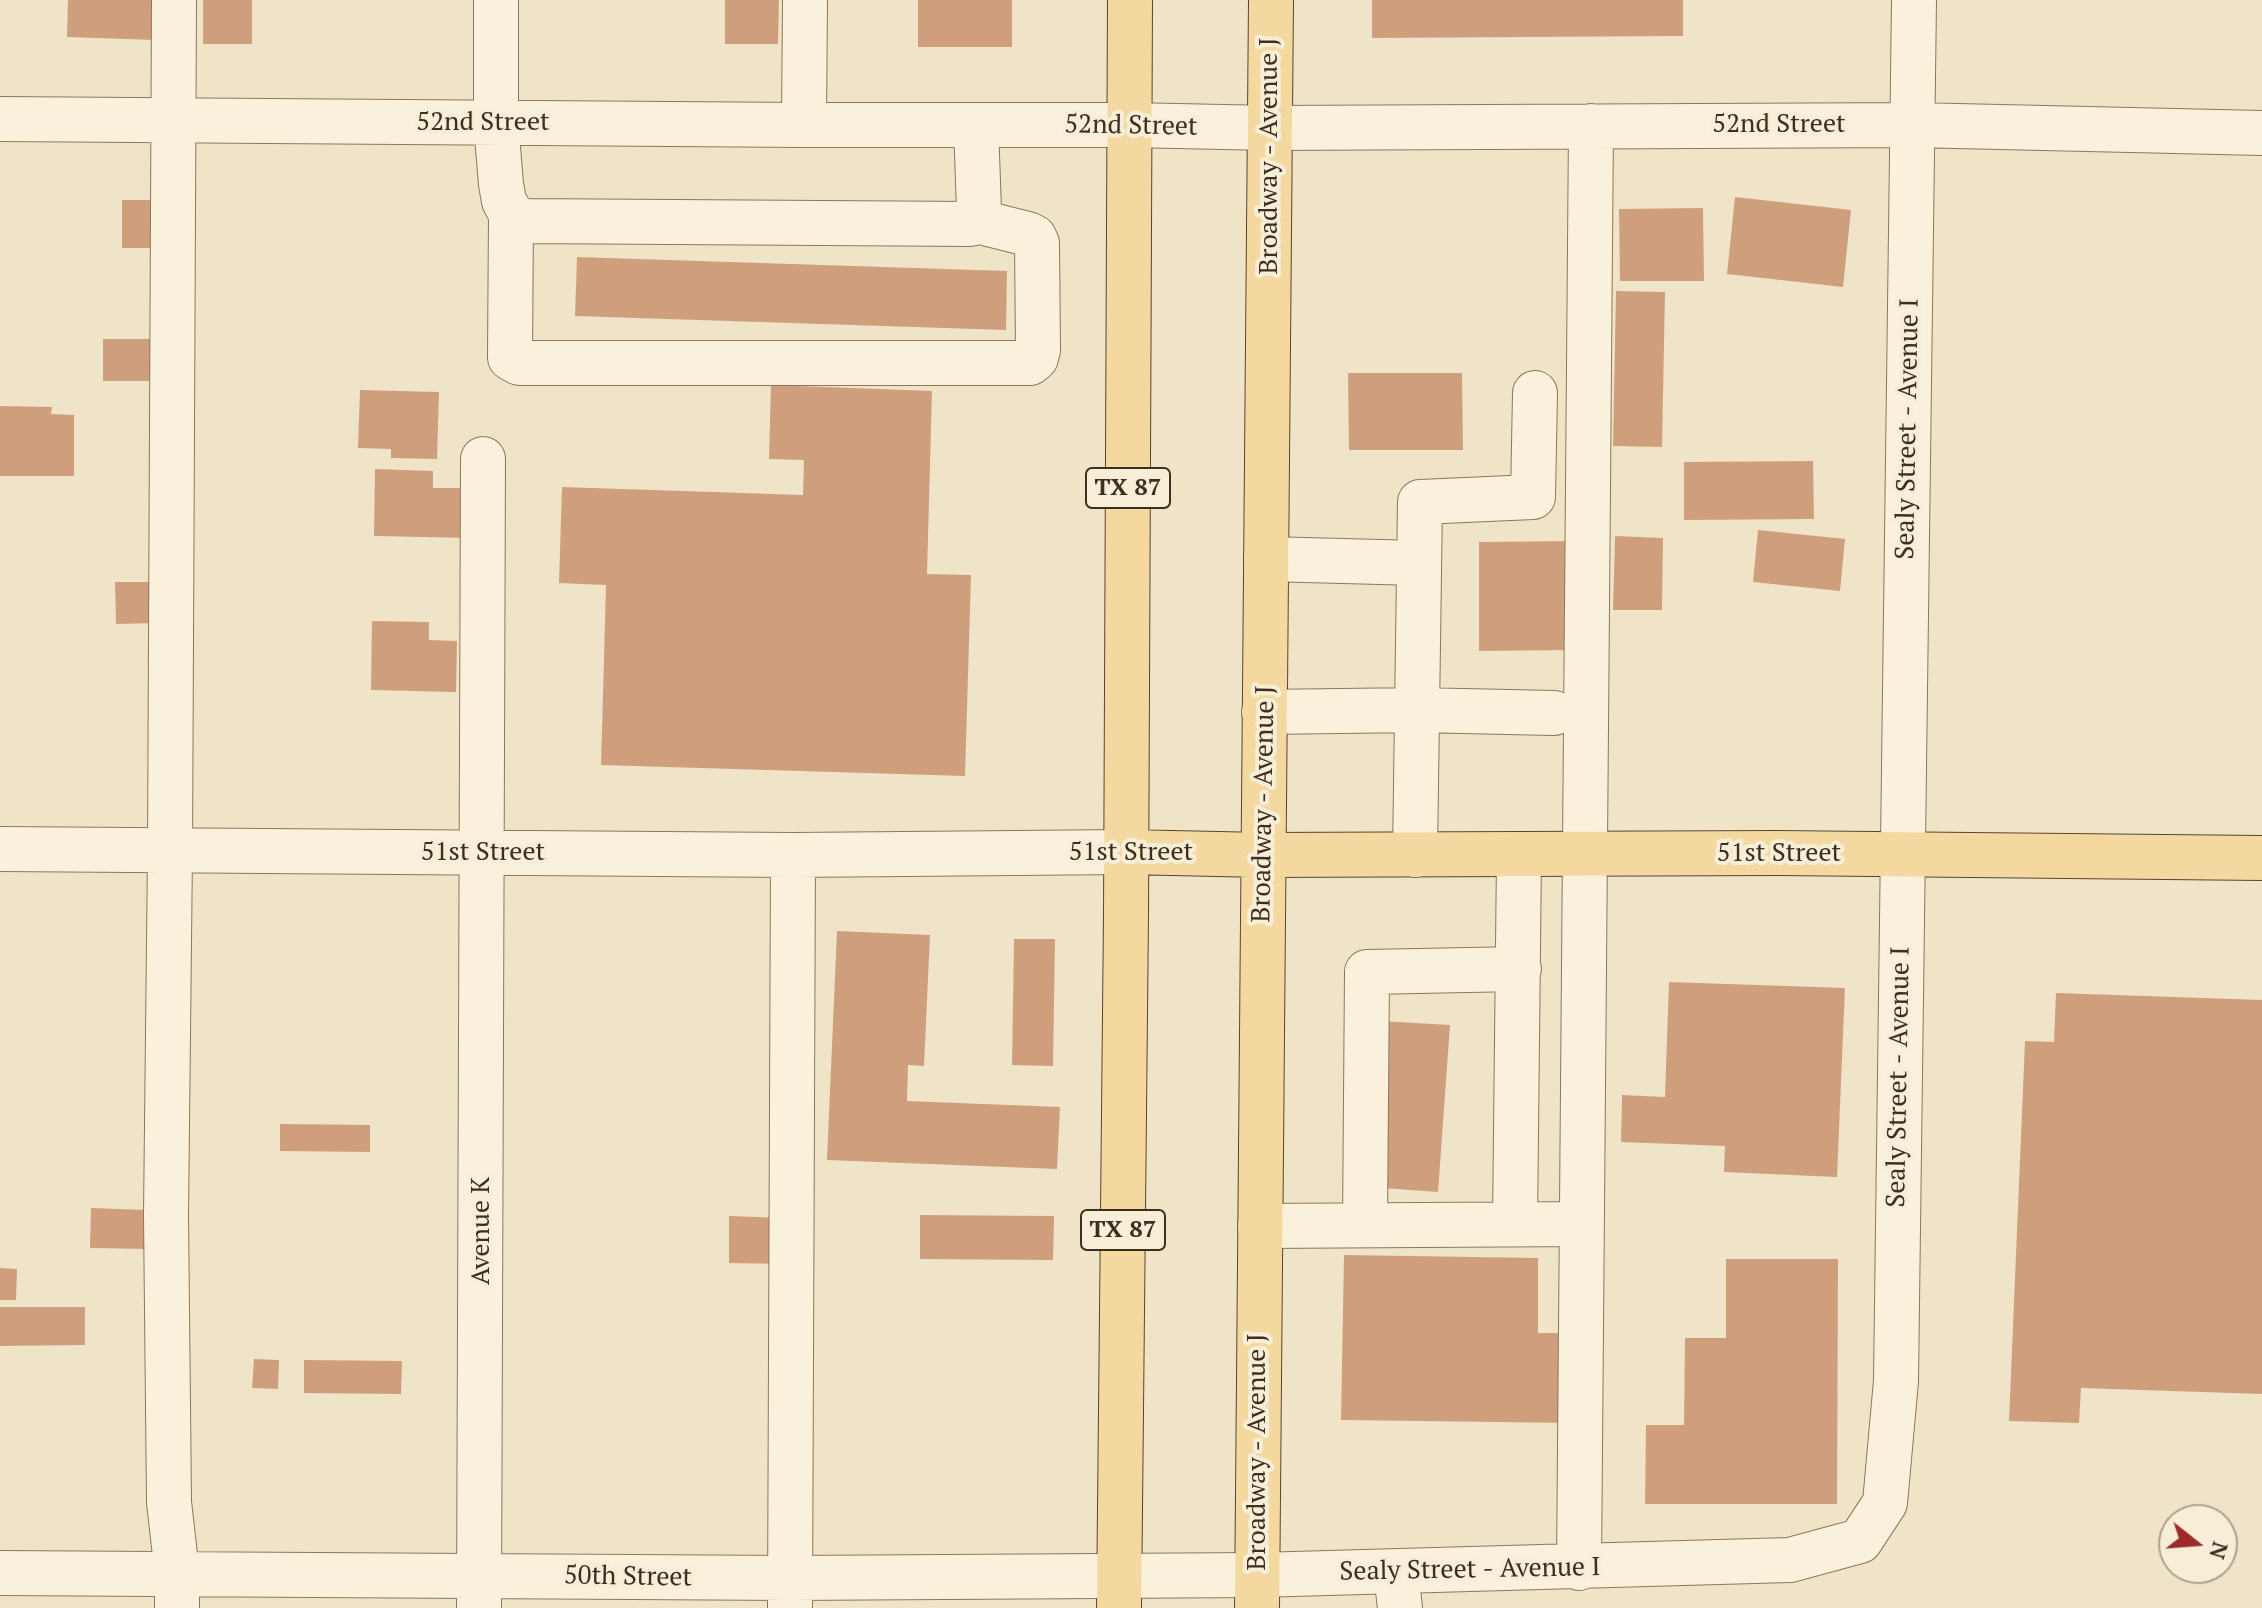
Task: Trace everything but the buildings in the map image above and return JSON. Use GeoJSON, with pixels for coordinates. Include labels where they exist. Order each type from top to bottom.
{"type":"FeatureCollection","features":[{"type":"Feature","properties":{"kind":"main road","name":"TX 87"},"geometry":{"type":"LineString","coordinates":[[1119,1592],[1130,0]]}},
{"type":"Feature","properties":{"kind":"main road","name":"Broadway - Avenue J"},"geometry":{"type":"LineString","coordinates":[[1257,1592],[1271,0]]}},
{"type":"Feature","properties":{"kind":"main road","name":"51st Street"},"geometry":{"type":"LineString","coordinates":[[1126,852],[2262,858]]}},
{"type":"Feature","properties":{"kind":"street"},"geometry":{"type":"LineString","coordinates":[[174,0],[166,1215],[169,1502],[177,1590]]}},
{"type":"Feature","properties":{"kind":"street"},"geometry":{"type":"LineString","coordinates":[[496,0],[496,123],[504,201],[511,214],[510,358],[519,363],[1030,363],[1036,358],[1037,243],[1028,234],[976,221],[971,224],[523,221],[511,214]]}},
{"type":"Feature","properties":{"kind":"street"},"geometry":{"type":"LineString","coordinates":[[804,125],[805,0]]}},
{"type":"Feature","properties":{"kind":"street","name":"Sealy Street - Avenue I"},"geometry":{"type":"LineString","coordinates":[[1257,1592],[1398,1590],[1579,1568],[1790,1560],[1860,1541],[1885,1503],[1896,1381],[1914,0]]}},
{"type":"Feature","properties":{"kind":"street","name":"52nd Street"},"geometry":{"type":"LineString","coordinates":[[0,119],[1271,128],[1913,125],[2262,133]]}},
{"type":"Feature","properties":{"kind":"street"},"geometry":{"type":"LineString","coordinates":[[976,125],[980,201],[976,221]]}},
{"type":"Feature","properties":{"kind":"street"},"geometry":{"type":"LineString","coordinates":[[1579,1568],[1591,126]]}},
{"type":"Feature","properties":{"kind":"street"},"geometry":{"type":"LineString","coordinates":[[1415,855],[1420,502],[1533,497],[1535,393]]}},
{"type":"Feature","properties":{"kind":"street","name":"Avenue K"},"geometry":{"type":"LineString","coordinates":[[480,1592],[483,459]]}},
{"type":"Feature","properties":{"kind":"street"},"geometry":{"type":"LineString","coordinates":[[1266,559],[1419,563]]}},
{"type":"Feature","properties":{"kind":"street"},"geometry":{"type":"LineString","coordinates":[[1264,712],[1417,710],[1554,713]]}},
{"type":"Feature","properties":{"kind":"street","name":"51st Street"},"geometry":{"type":"LineString","coordinates":[[0,849],[793,855],[1126,852]]}},
{"type":"Feature","properties":{"kind":"street"},"geometry":{"type":"LineString","coordinates":[[790,1593],[793,855]]}},
{"type":"Feature","properties":{"kind":"street"},"geometry":{"type":"LineString","coordinates":[[1515,1224],[1519,855]]}},
{"type":"Feature","properties":{"kind":"street"},"geometry":{"type":"LineString","coordinates":[[1365,1225],[1367,972],[1519,969]]}},
{"type":"Feature","properties":{"kind":"street"},"geometry":{"type":"LineString","coordinates":[[1260,1226],[1582,1224]]}},
{"type":"Feature","properties":{"kind":"street","name":"50th Street"},"geometry":{"type":"LineString","coordinates":[[0,1573],[177,1590],[1257,1592]]}}]}
